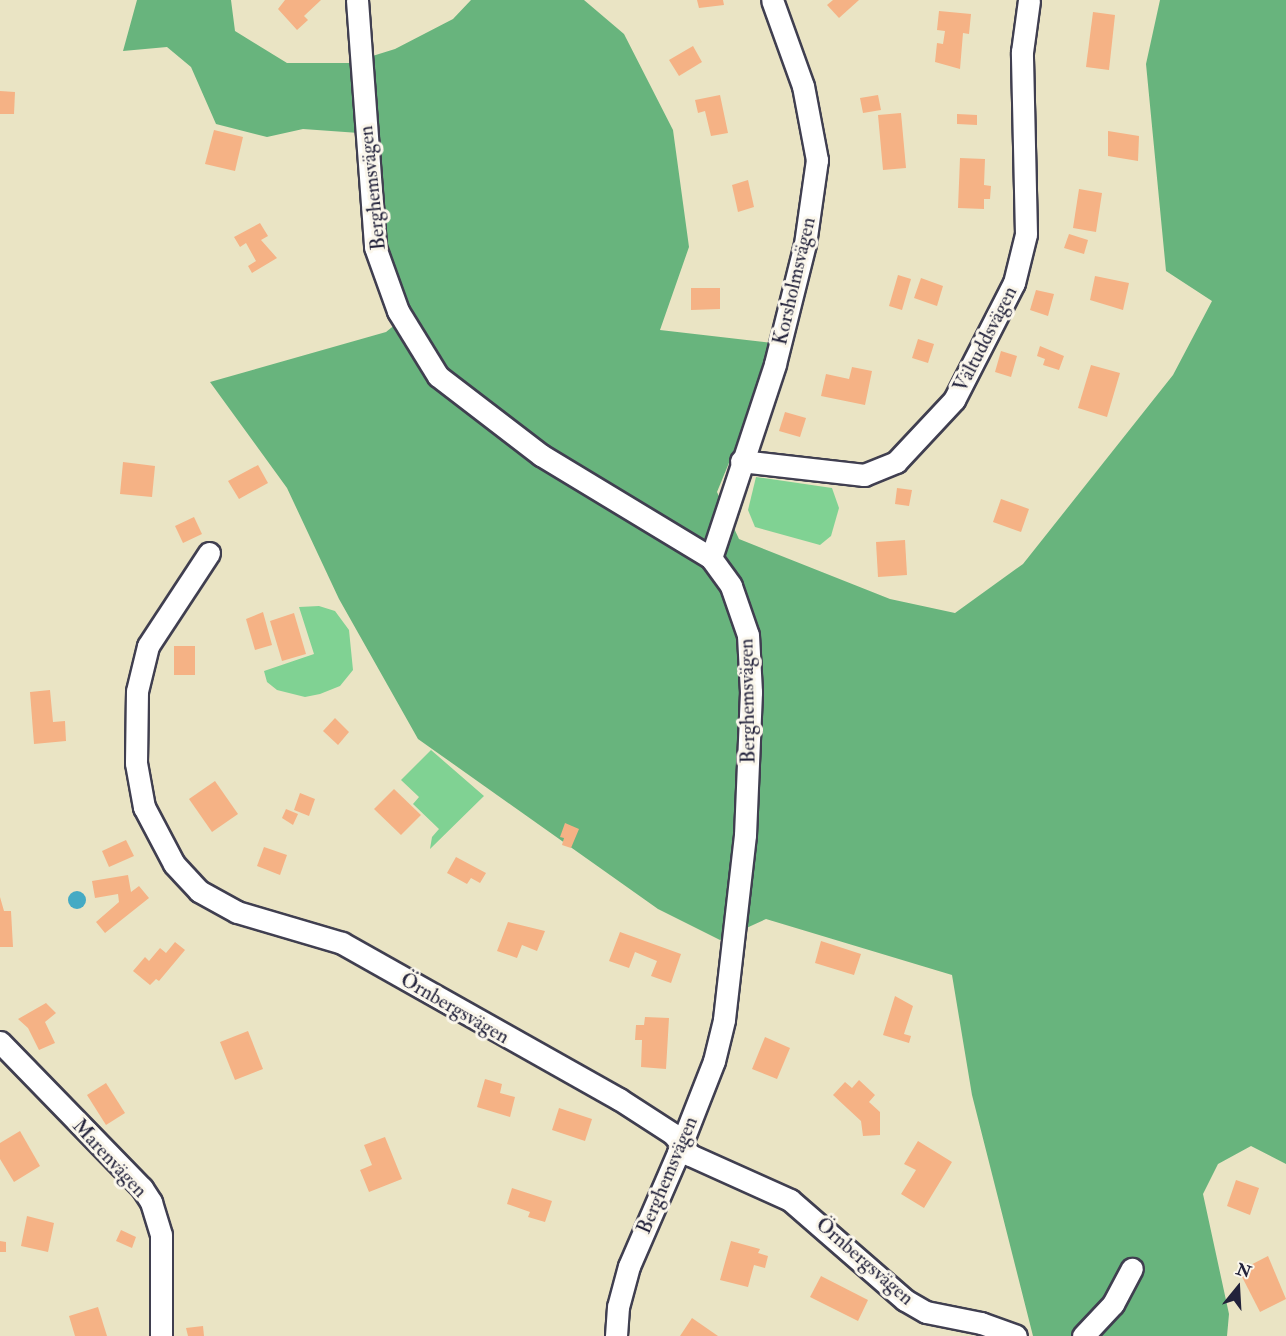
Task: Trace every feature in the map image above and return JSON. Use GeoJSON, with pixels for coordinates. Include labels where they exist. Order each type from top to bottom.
{"type":"FeatureCollection","features":[{"type":"Feature","properties":{"kind":"street","name":"Berghemsvägen"},"geometry":{"type":"LineString","coordinates":[[357,0],[375,247],[398,311],[438,376],[541,455],[711,558],[732,586],[748,635],[748,777],[724,1020],[714,1061],[629,1266],[618,1307],[616,1336]]}},
{"type":"Feature","properties":{"kind":"street","name":"Korsholmsvägen"},"geometry":{"type":"LineString","coordinates":[[711,558],[741,461],[775,364],[805,244],[817,160],[803,86],[772,0]]}},
{"type":"Feature","properties":{"kind":"street","name":"Vältuddsvägen"},"geometry":{"type":"LineString","coordinates":[[741,461],[827,473],[873,473],[896,462],[916,444],[954,400],[1014,283],[1026,234],[1022,52],[1029,0]]}},
{"type":"Feature","properties":{"kind":"street","name":"Örnbergsvägen"},"geometry":{"type":"LineString","coordinates":[[209,553],[148,645],[137,691],[140,788],[150,824],[174,864],[199,891],[217,903],[342,943],[619,1099],[673,1134],[690,1155],[778,1193],[806,1210],[888,1287],[926,1312],[981,1323],[1016,1336]]}},
{"type":"Feature","properties":{"kind":"street","name":"Marenvägen"},"geometry":{"type":"LineString","coordinates":[[0,1042],[142,1188],[151,1202],[161,1235],[161,1336]]}},
{"type":"Feature","properties":{"kind":"street"},"geometry":{"type":"LineString","coordinates":[[1083,1336],[1113,1304],[1132,1269]]}},
{"type":"Feature","properties":{"kind":"green space"},"geometry":{"type":"Polygon","coordinates":[[[137,0],[231,0],[235,31],[287,63],[350,63],[395,49],[453,19],[471,0],[584,0],[624,34],[673,130],[689,247],[660,330],[772,343],[766,373],[717,492],[739,539],[890,599],[955,613],[1023,564],[1173,375],[1212,301],[1166,271],[1146,64],[1160,0],[1286,0],[1286,1164],[1251,1146],[1218,1164],[1203,1194],[1229,1314],[1227,1336],[1033,1336],[972,1095],[952,975],[766,919],[720,940],[658,909],[418,739],[339,599],[287,488],[210,382],[386,332],[412,311],[385,251],[381,172],[373,134],[303,129],[267,137],[216,124],[191,67],[167,47],[123,51],[137,0]]]}},
{"type":"Feature","properties":{"kind":"green space"},"geometry":{"type":"Polygon","coordinates":[[[756,477],[832,488],[839,508],[831,536],[820,545],[755,527],[748,510],[756,477]]]}},
{"type":"Feature","properties":{"kind":"green space"},"geometry":{"type":"Polygon","coordinates":[[[319,606],[335,611],[349,630],[353,670],[340,686],[320,694],[305,697],[277,690],[267,682],[264,671],[314,654],[299,607],[319,606]]]}},
{"type":"Feature","properties":{"kind":"green space"},"geometry":{"type":"Polygon","coordinates":[[[431,750],[484,796],[430,849],[432,837],[439,829],[413,804],[419,797],[401,780],[431,750]]]}},
{"type":"Feature","properties":{"kind":"water"},"geometry":{"type":"Polygon","coordinates":[[[77,891],[83,894],[86,900],[83,906],[77,909],[71,906],[68,900],[71,894],[77,891]]]}},
{"type":"Feature","properties":{"kind":"building"},"geometry":{"type":"Polygon","coordinates":[[[285,0],[321,0],[304,16],[308,20],[297,30],[278,9],[285,0]]]}},
{"type":"Feature","properties":{"kind":"building"},"geometry":{"type":"Polygon","coordinates":[[[697,0],[723,0],[724,5],[699,8],[697,0]]]}},
{"type":"Feature","properties":{"kind":"building"},"geometry":{"type":"Polygon","coordinates":[[[833,0],[859,0],[839,18],[827,5],[833,0]]]}},
{"type":"Feature","properties":{"kind":"building"},"geometry":{"type":"Polygon","coordinates":[[[939,11],[971,14],[969,34],[963,33],[960,69],[935,62],[937,43],[943,44],[945,31],[937,30],[939,11]]]}},
{"type":"Feature","properties":{"kind":"building"},"geometry":{"type":"Polygon","coordinates":[[[1093,12],[1115,15],[1109,70],[1086,67],[1093,12]]]}},
{"type":"Feature","properties":{"kind":"building"},"geometry":{"type":"Polygon","coordinates":[[[693,46],[702,62],[679,76],[669,60],[693,46]]]}},
{"type":"Feature","properties":{"kind":"building"},"geometry":{"type":"Polygon","coordinates":[[[0,91],[15,92],[14,114],[0,114],[0,91]]]}},
{"type":"Feature","properties":{"kind":"building"},"geometry":{"type":"Polygon","coordinates":[[[720,95],[728,133],[711,136],[705,111],[698,113],[695,100],[720,95]]]}},
{"type":"Feature","properties":{"kind":"building"},"geometry":{"type":"Polygon","coordinates":[[[878,95],[881,110],[863,113],[860,98],[878,95]]]}},
{"type":"Feature","properties":{"kind":"building"},"geometry":{"type":"Polygon","coordinates":[[[901,113],[906,168],[883,170],[878,115],[901,113]]]}},
{"type":"Feature","properties":{"kind":"building"},"geometry":{"type":"Polygon","coordinates":[[[957,114],[977,115],[977,125],[957,124],[957,114]]]}},
{"type":"Feature","properties":{"kind":"building"},"geometry":{"type":"Polygon","coordinates":[[[214,130],[243,137],[235,171],[205,164],[214,130]]]}},
{"type":"Feature","properties":{"kind":"building"},"geometry":{"type":"Polygon","coordinates":[[[1108,131],[1139,136],[1138,161],[1108,156],[1108,131]]]}},
{"type":"Feature","properties":{"kind":"building"},"geometry":{"type":"Polygon","coordinates":[[[960,158],[985,159],[984,185],[991,186],[990,199],[984,199],[984,209],[958,208],[960,158]]]}},
{"type":"Feature","properties":{"kind":"building"},"geometry":{"type":"Polygon","coordinates":[[[748,180],[754,207],[738,212],[732,185],[748,180]]]}},
{"type":"Feature","properties":{"kind":"building"},"geometry":{"type":"Polygon","coordinates":[[[1079,189],[1102,193],[1096,232],[1073,228],[1079,189]]]}},
{"type":"Feature","properties":{"kind":"building"},"geometry":{"type":"Polygon","coordinates":[[[260,223],[268,236],[261,240],[277,258],[252,273],[248,266],[256,261],[246,243],[240,247],[234,237],[260,223]]]}},
{"type":"Feature","properties":{"kind":"building"},"geometry":{"type":"Polygon","coordinates":[[[1069,234],[1088,240],[1084,254],[1064,248],[1069,234]]]}},
{"type":"Feature","properties":{"kind":"building"},"geometry":{"type":"Polygon","coordinates":[[[898,275],[911,279],[902,310],[889,306],[898,275]]]}},
{"type":"Feature","properties":{"kind":"building"},"geometry":{"type":"Polygon","coordinates":[[[1095,276],[1129,283],[1123,310],[1090,300],[1095,276]]]}},
{"type":"Feature","properties":{"kind":"building"},"geometry":{"type":"Polygon","coordinates":[[[921,278],[943,286],[937,306],[914,298],[921,278]]]}},
{"type":"Feature","properties":{"kind":"building"},"geometry":{"type":"Polygon","coordinates":[[[691,288],[720,288],[720,309],[691,310],[691,288]]]}},
{"type":"Feature","properties":{"kind":"building"},"geometry":{"type":"Polygon","coordinates":[[[1036,290],[1054,294],[1048,316],[1030,310],[1036,290]]]}},
{"type":"Feature","properties":{"kind":"building"},"geometry":{"type":"Polygon","coordinates":[[[918,339],[934,344],[928,363],[912,358],[918,339]]]}},
{"type":"Feature","properties":{"kind":"building"},"geometry":{"type":"Polygon","coordinates":[[[1040,346],[1064,356],[1059,370],[1043,365],[1045,359],[1037,356],[1040,346]]]}},
{"type":"Feature","properties":{"kind":"building"},"geometry":{"type":"Polygon","coordinates":[[[1001,351],[1017,356],[1011,377],[995,372],[1001,351]]]}},
{"type":"Feature","properties":{"kind":"building"},"geometry":{"type":"Polygon","coordinates":[[[1091,365],[1120,373],[1107,417],[1078,408],[1091,365]]]}},
{"type":"Feature","properties":{"kind":"building"},"geometry":{"type":"Polygon","coordinates":[[[852,367],[872,371],[865,405],[821,396],[826,374],[849,379],[852,367]]]}},
{"type":"Feature","properties":{"kind":"building"},"geometry":{"type":"Polygon","coordinates":[[[785,412],[806,418],[800,437],[779,431],[785,412]]]}},
{"type":"Feature","properties":{"kind":"building"},"geometry":{"type":"Polygon","coordinates":[[[123,462],[155,466],[152,497],[120,494],[123,462]]]}},
{"type":"Feature","properties":{"kind":"building"},"geometry":{"type":"Polygon","coordinates":[[[258,465],[268,483],[239,499],[228,481],[258,465]]]}},
{"type":"Feature","properties":{"kind":"building"},"geometry":{"type":"Polygon","coordinates":[[[897,488],[912,490],[909,506],[895,504],[897,488]]]}},
{"type":"Feature","properties":{"kind":"building"},"geometry":{"type":"Polygon","coordinates":[[[1001,499],[1029,509],[1021,532],[993,522],[1001,499]]]}},
{"type":"Feature","properties":{"kind":"building"},"geometry":{"type":"Polygon","coordinates":[[[194,517],[202,534],[183,543],[175,526],[194,517]]]}},
{"type":"Feature","properties":{"kind":"building"},"geometry":{"type":"Polygon","coordinates":[[[905,540],[907,575],[878,577],[876,542],[905,540]]]}},
{"type":"Feature","properties":{"kind":"building"},"geometry":{"type":"Polygon","coordinates":[[[263,612],[272,645],[255,650],[246,619],[263,612]]]}},
{"type":"Feature","properties":{"kind":"building"},"geometry":{"type":"Polygon","coordinates":[[[294,613],[306,654],[282,661],[270,621],[294,613]]]}},
{"type":"Feature","properties":{"kind":"building"},"geometry":{"type":"Polygon","coordinates":[[[174,646],[195,646],[195,675],[174,675],[174,646]]]}},
{"type":"Feature","properties":{"kind":"building"},"geometry":{"type":"Polygon","coordinates":[[[50,690],[53,722],[65,721],[66,741],[34,744],[30,692],[50,690]]]}},
{"type":"Feature","properties":{"kind":"building"},"geometry":{"type":"Polygon","coordinates":[[[335,718],[349,732],[338,745],[323,731],[335,718]]]}},
{"type":"Feature","properties":{"kind":"building"},"geometry":{"type":"Polygon","coordinates":[[[215,781],[238,814],[212,832],[189,799],[215,781]]]}},
{"type":"Feature","properties":{"kind":"building"},"geometry":{"type":"Polygon","coordinates":[[[394,789],[421,815],[401,835],[374,809],[394,789]]]}},
{"type":"Feature","properties":{"kind":"building"},"geometry":{"type":"Polygon","coordinates":[[[300,793],[315,799],[309,816],[294,810],[300,793]]]}},
{"type":"Feature","properties":{"kind":"building"},"geometry":{"type":"Polygon","coordinates":[[[286,809],[298,814],[293,825],[282,818],[286,809]]]}},
{"type":"Feature","properties":{"kind":"building"},"geometry":{"type":"Polygon","coordinates":[[[565,823],[579,829],[571,848],[562,845],[564,838],[560,837],[565,823]]]}},
{"type":"Feature","properties":{"kind":"building"},"geometry":{"type":"Polygon","coordinates":[[[126,840],[134,856],[109,867],[102,851],[126,840]]]}},
{"type":"Feature","properties":{"kind":"building"},"geometry":{"type":"Polygon","coordinates":[[[264,847],[287,855],[280,875],[257,866],[264,847]]]}},
{"type":"Feature","properties":{"kind":"building"},"geometry":{"type":"Polygon","coordinates":[[[456,857],[486,873],[480,883],[471,878],[467,884],[447,873],[456,857]]]}},
{"type":"Feature","properties":{"kind":"building"},"geometry":{"type":"Polygon","coordinates":[[[128,875],[131,892],[139,886],[149,898],[105,933],[96,922],[119,902],[118,894],[95,898],[92,881],[128,875]]]}},
{"type":"Feature","properties":{"kind":"building"},"geometry":{"type":"Polygon","coordinates":[[[0,897],[4,911],[11,911],[13,947],[0,947],[0,897]]]}},
{"type":"Feature","properties":{"kind":"building"},"geometry":{"type":"Polygon","coordinates":[[[508,922],[545,931],[537,951],[522,945],[517,958],[497,951],[508,922]]]}},
{"type":"Feature","properties":{"kind":"building"},"geometry":{"type":"Polygon","coordinates":[[[620,932],[681,954],[671,983],[651,976],[657,961],[635,952],[629,968],[609,961],[620,932]]]}},
{"type":"Feature","properties":{"kind":"building"},"geometry":{"type":"Polygon","coordinates":[[[821,941],[861,954],[854,975],[815,963],[821,941]]]}},
{"type":"Feature","properties":{"kind":"building"},"geometry":{"type":"Polygon","coordinates":[[[175,942],[185,950],[159,981],[156,979],[150,985],[133,971],[145,957],[149,961],[160,948],[166,953],[175,942]]]}},
{"type":"Feature","properties":{"kind":"building"},"geometry":{"type":"Polygon","coordinates":[[[895,996],[913,1006],[904,1034],[911,1036],[909,1043],[883,1035],[895,996]]]}},
{"type":"Feature","properties":{"kind":"building"},"geometry":{"type":"Polygon","coordinates":[[[46,1003],[56,1013],[45,1022],[55,1043],[39,1050],[28,1028],[18,1019],[46,1003]]]}},
{"type":"Feature","properties":{"kind":"building"},"geometry":{"type":"Polygon","coordinates":[[[645,1017],[669,1018],[666,1069],[641,1067],[642,1040],[635,1040],[636,1025],[644,1025],[645,1017]]]}},
{"type":"Feature","properties":{"kind":"building"},"geometry":{"type":"Polygon","coordinates":[[[248,1031],[263,1069],[235,1080],[220,1042],[248,1031]]]}},
{"type":"Feature","properties":{"kind":"building"},"geometry":{"type":"Polygon","coordinates":[[[765,1037],[790,1048],[777,1079],[752,1069],[765,1037]]]}},
{"type":"Feature","properties":{"kind":"building"},"geometry":{"type":"Polygon","coordinates":[[[485,1079],[502,1084],[500,1093],[515,1097],[510,1117],[477,1107],[485,1079]]]}},
{"type":"Feature","properties":{"kind":"building"},"geometry":{"type":"Polygon","coordinates":[[[859,1080],[875,1095],[869,1102],[880,1112],[880,1135],[863,1136],[861,1121],[833,1095],[845,1082],[852,1088],[859,1080]]]}},
{"type":"Feature","properties":{"kind":"building"},"geometry":{"type":"Polygon","coordinates":[[[106,1083],[125,1113],[106,1125],[87,1095],[106,1083]]]}},
{"type":"Feature","properties":{"kind":"building"},"geometry":{"type":"Polygon","coordinates":[[[559,1108],[592,1119],[585,1141],[552,1130],[559,1108]]]}},
{"type":"Feature","properties":{"kind":"building"},"geometry":{"type":"Polygon","coordinates":[[[20,1131],[40,1166],[14,1182],[0,1159],[0,1143],[20,1131]]]}},
{"type":"Feature","properties":{"kind":"building"},"geometry":{"type":"Polygon","coordinates":[[[385,1137],[402,1179],[369,1192],[360,1170],[372,1165],[364,1145],[385,1137]]]}},
{"type":"Feature","properties":{"kind":"building"},"geometry":{"type":"Polygon","coordinates":[[[918,1141],[952,1162],[924,1208],[901,1194],[916,1170],[904,1164],[918,1141]]]}},
{"type":"Feature","properties":{"kind":"building"},"geometry":{"type":"Polygon","coordinates":[[[1236,1180],[1259,1188],[1250,1215],[1227,1206],[1236,1180]]]}},
{"type":"Feature","properties":{"kind":"building"},"geometry":{"type":"Polygon","coordinates":[[[512,1188],[552,1201],[545,1222],[528,1217],[530,1212],[507,1204],[512,1188]]]}},
{"type":"Feature","properties":{"kind":"building"},"geometry":{"type":"Polygon","coordinates":[[[27,1216],[54,1223],[48,1252],[21,1246],[27,1216]]]}},
{"type":"Feature","properties":{"kind":"building"},"geometry":{"type":"Polygon","coordinates":[[[121,1230],[136,1237],[132,1248],[116,1241],[121,1230]]]}},
{"type":"Feature","properties":{"kind":"building"},"geometry":{"type":"Polygon","coordinates":[[[0,1241],[6,1242],[6,1252],[0,1252],[0,1241]]]}},
{"type":"Feature","properties":{"kind":"building"},"geometry":{"type":"Polygon","coordinates":[[[731,1241],[760,1249],[758,1253],[768,1256],[765,1268],[754,1265],[748,1287],[720,1280],[731,1241]]]}},
{"type":"Feature","properties":{"kind":"building"},"geometry":{"type":"Polygon","coordinates":[[[1268,1256],[1286,1299],[1260,1312],[1239,1271],[1268,1256]]]}},
{"type":"Feature","properties":{"kind":"building"},"geometry":{"type":"Polygon","coordinates":[[[821,1276],[868,1300],[858,1321],[810,1297],[821,1276]]]}},
{"type":"Feature","properties":{"kind":"building"},"geometry":{"type":"Polygon","coordinates":[[[98,1307],[107,1336],[75,1336],[69,1316],[98,1307]]]}},
{"type":"Feature","properties":{"kind":"building"},"geometry":{"type":"Polygon","coordinates":[[[692,1318],[718,1336],[680,1336],[692,1318]]]}},
{"type":"Feature","properties":{"kind":"building"},"geometry":{"type":"Polygon","coordinates":[[[203,1326],[204,1336],[188,1336],[186,1328],[203,1326]]]}}]}
